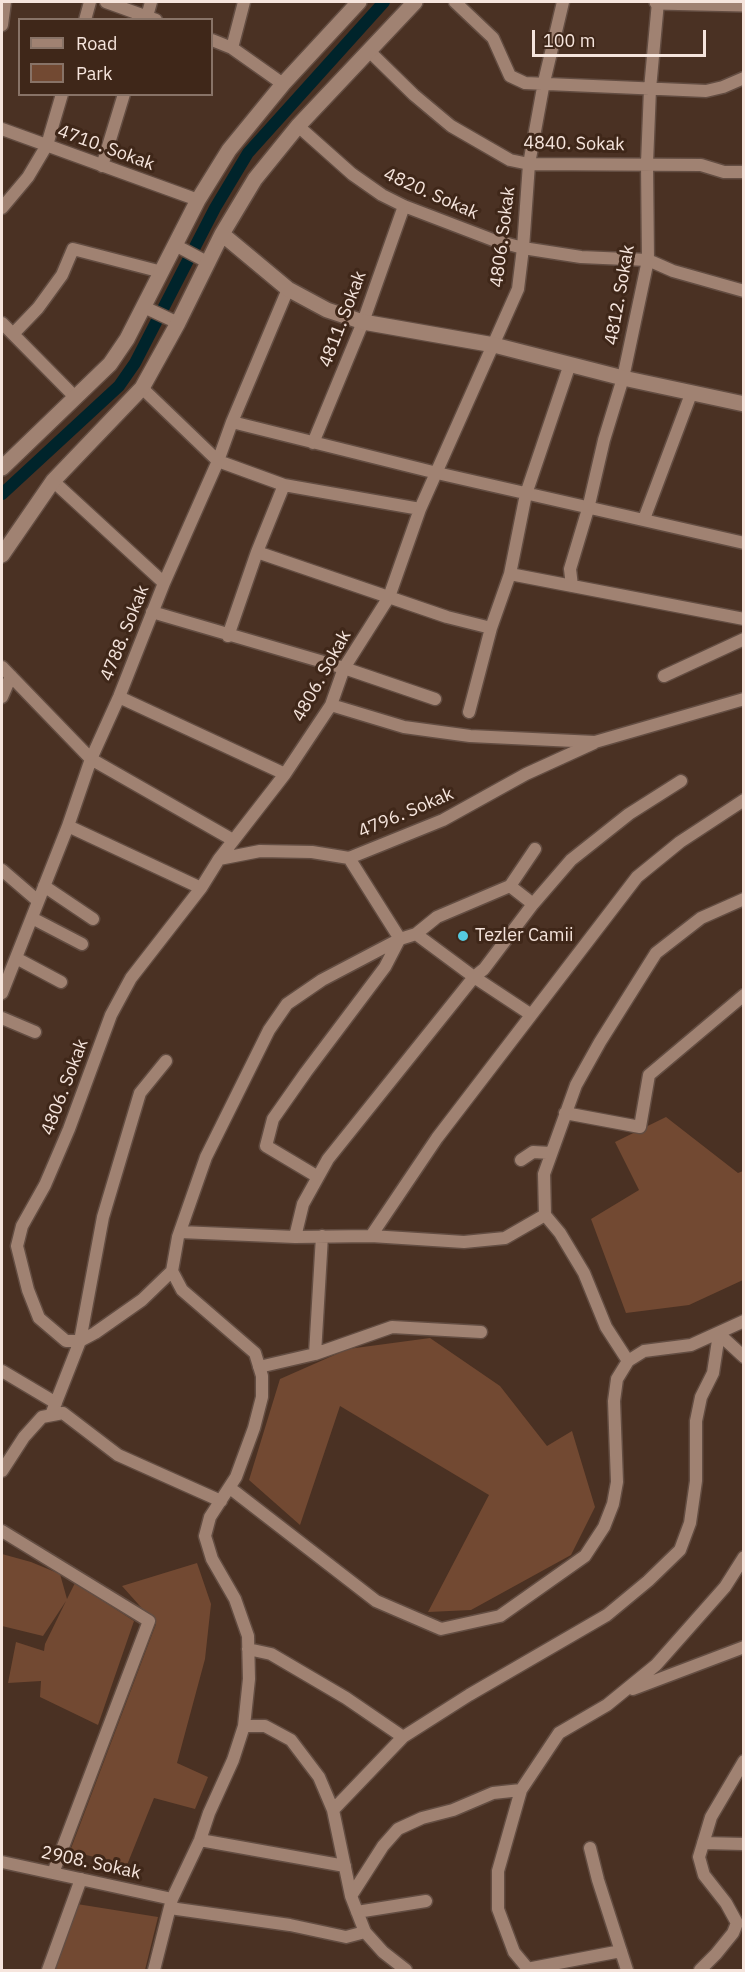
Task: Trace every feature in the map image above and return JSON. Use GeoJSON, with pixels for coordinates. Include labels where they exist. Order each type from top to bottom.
{"type":"FeatureCollection","features":[{"type":"Feature","properties":{"kind":"street"},"geometry":{"type":"LineString","coordinates":[[2,25],[5,2]]}},
{"type":"Feature","properties":{"kind":"street"},"geometry":{"type":"LineString","coordinates":[[86,18],[90,2]]}},
{"type":"Feature","properties":{"kind":"street"},"geometry":{"type":"LineString","coordinates":[[106,2],[150,18],[152,2]]}},
{"type":"Feature","properties":{"kind":"street"},"geometry":{"type":"LineString","coordinates":[[232,48],[244,2]]}},
{"type":"Feature","properties":{"kind":"street"},"geometry":{"type":"LineString","coordinates":[[2,468],[110,364],[149,309],[162,272],[180,247],[198,200],[229,150],[283,84],[359,2]]}},
{"type":"Feature","properties":{"kind":"street"},"geometry":{"type":"LineString","coordinates":[[2,555],[53,481],[142,388],[202,259],[222,234],[255,179],[298,126],[415,2]]}},
{"type":"Feature","properties":{"kind":"street"},"geometry":{"type":"LineString","coordinates":[[455,2],[493,38],[510,76],[525,83],[544,82],[706,91],[744,78]]}},
{"type":"Feature","properties":{"kind":"street","name":"4806. Sokak"},"geometry":{"type":"LineString","coordinates":[[80,1341],[66,1341],[39,1318],[28,1290],[17,1246],[22,1226],[50,1176],[111,1015],[131,978],[285,774],[331,705],[344,668],[389,597],[420,509],[518,289],[529,165],[544,82],[563,2]]}},
{"type":"Feature","properties":{"kind":"street"},"geometry":{"type":"LineString","coordinates":[[658,2],[744,4]]}},
{"type":"Feature","properties":{"kind":"street","name":"4812. Sokak"},"geometry":{"type":"LineString","coordinates":[[572,586],[570,569],[623,378],[648,260],[647,163],[650,89],[658,2]]}},
{"type":"Feature","properties":{"kind":"street"},"geometry":{"type":"LineString","coordinates":[[213,40],[232,48],[283,84]]}},
{"type":"Feature","properties":{"kind":"street","name":"4840. Sokak"},"geometry":{"type":"LineString","coordinates":[[369,51],[414,95],[451,126],[510,160],[529,165],[647,163],[701,165],[724,172],[744,172]]}},
{"type":"Feature","properties":{"kind":"street"},"geometry":{"type":"LineString","coordinates":[[2,208],[28,177],[47,145],[61,96]]}},
{"type":"Feature","properties":{"kind":"street"},"geometry":{"type":"LineString","coordinates":[[102,166],[123,96]]}},
{"type":"Feature","properties":{"kind":"street","name":"4820. Sokak"},"geometry":{"type":"LineString","coordinates":[[298,126],[352,174],[382,195],[404,206],[493,240],[523,248],[581,257],[648,260],[673,271],[744,291]]}},
{"type":"Feature","properties":{"kind":"street","name":"4710. Sokak"},"geometry":{"type":"LineString","coordinates":[[2,129],[198,200]]}},
{"type":"Feature","properties":{"kind":"street","name":"4811. Sokak"},"geometry":{"type":"LineString","coordinates":[[313,443],[363,322],[404,206]]}},
{"type":"Feature","properties":{"kind":"street"},"geometry":{"type":"LineString","coordinates":[[222,234],[288,289],[327,310],[363,322],[494,345],[623,378],[744,404]]}},
{"type":"Feature","properties":{"kind":"street"},"geometry":{"type":"LineString","coordinates":[[180,247],[202,259]]}},
{"type":"Feature","properties":{"kind":"street"},"geometry":{"type":"LineString","coordinates":[[13,334],[38,308],[56,283],[73,249],[162,272]]}},
{"type":"Feature","properties":{"kind":"street","name":"4788. Sokak"},"geometry":{"type":"LineString","coordinates":[[2,993],[68,826],[91,759],[119,697],[164,583],[218,461],[288,289]]}},
{"type":"Feature","properties":{"kind":"street"},"geometry":{"type":"LineString","coordinates":[[149,309],[172,320]]}},
{"type":"Feature","properties":{"kind":"street"},"geometry":{"type":"LineString","coordinates":[[2,323],[76,398]]}},
{"type":"Feature","properties":{"kind":"street"},"geometry":{"type":"LineString","coordinates":[[469,712],[491,628],[510,574],[526,494],[570,364]]}},
{"type":"Feature","properties":{"kind":"street"},"geometry":{"type":"LineString","coordinates":[[142,388],[218,461],[284,485],[420,509]]}},
{"type":"Feature","properties":{"kind":"street"},"geometry":{"type":"LineString","coordinates":[[644,519],[691,394]]}},
{"type":"Feature","properties":{"kind":"street"},"geometry":{"type":"LineString","coordinates":[[232,422],[588,509],[644,519],[744,543]]}},
{"type":"Feature","properties":{"kind":"street"},"geometry":{"type":"LineString","coordinates":[[53,481],[164,583]]}},
{"type":"Feature","properties":{"kind":"street"},"geometry":{"type":"LineString","coordinates":[[228,636],[257,552],[284,485]]}},
{"type":"Feature","properties":{"kind":"street"},"geometry":{"type":"LineString","coordinates":[[257,552],[447,617],[491,628]]}},
{"type":"Feature","properties":{"kind":"street"},"geometry":{"type":"LineString","coordinates":[[510,574],[744,619]]}},
{"type":"Feature","properties":{"kind":"street"},"geometry":{"type":"LineString","coordinates":[[152,612],[344,668],[435,699]]}},
{"type":"Feature","properties":{"kind":"street"},"geometry":{"type":"LineString","coordinates":[[664,676],[744,639]]}},
{"type":"Feature","properties":{"kind":"street"},"geometry":{"type":"LineString","coordinates":[[2,667],[91,759],[233,840]]}},
{"type":"Feature","properties":{"kind":"street"},"geometry":{"type":"LineString","coordinates":[[2,697],[11,676]]}},
{"type":"Feature","properties":{"kind":"street"},"geometry":{"type":"LineString","coordinates":[[119,697],[285,774]]}},
{"type":"Feature","properties":{"kind":"street"},"geometry":{"type":"LineString","coordinates":[[331,705],[404,727],[470,736],[595,742],[744,699]]}},
{"type":"Feature","properties":{"kind":"street","name":"4796. Sokak"},"geometry":{"type":"LineString","coordinates":[[219,860],[260,851],[312,852],[349,858],[443,820],[526,774],[595,742]]}},
{"type":"Feature","properties":{"kind":"street"},"geometry":{"type":"LineString","coordinates":[[295,1237],[303,1204],[328,1159],[474,978],[484,969],[533,904],[571,860],[629,814],[681,781]]}},
{"type":"Feature","properties":{"kind":"street"},"geometry":{"type":"LineString","coordinates":[[371,1236],[437,1138],[637,877],[680,842],[744,800]]}},
{"type":"Feature","properties":{"kind":"street"},"geometry":{"type":"LineString","coordinates":[[68,826],[201,888]]}},
{"type":"Feature","properties":{"kind":"street"},"geometry":{"type":"LineString","coordinates":[[80,1341],[142,1300],[172,1271],[180,1232],[206,1157],[269,1030],[287,1004],[321,980],[400,939],[416,934],[438,917],[510,886],[535,849]]}},
{"type":"Feature","properties":{"kind":"street"},"geometry":{"type":"LineString","coordinates":[[349,858],[400,939]]}},
{"type":"Feature","properties":{"kind":"street"},"geometry":{"type":"LineString","coordinates":[[2,870],[38,901]]}},
{"type":"Feature","properties":{"kind":"street"},"geometry":{"type":"LineString","coordinates":[[44,886],[93,919]]}},
{"type":"Feature","properties":{"kind":"street"},"geometry":{"type":"LineString","coordinates":[[510,886],[533,904]]}},
{"type":"Feature","properties":{"kind":"street"},"geometry":{"type":"LineString","coordinates":[[628,1361],[606,1327],[584,1273],[560,1233],[545,1215],[544,1174],[576,1086],[600,1042],[656,953],[701,918],[744,899]]}},
{"type":"Feature","properties":{"kind":"street"},"geometry":{"type":"LineString","coordinates":[[32,918],[82,944]]}},
{"type":"Feature","properties":{"kind":"street"},"geometry":{"type":"LineString","coordinates":[[416,934],[474,978],[530,1014]]}},
{"type":"Feature","properties":{"kind":"street"},"geometry":{"type":"LineString","coordinates":[[318,1177],[266,1146],[273,1119],[386,967],[400,939]]}},
{"type":"Feature","properties":{"kind":"street"},"geometry":{"type":"LineString","coordinates":[[16,958],[61,982]]}},
{"type":"Feature","properties":{"kind":"street"},"geometry":{"type":"LineString","coordinates":[[565,1113],[640,1127],[650,1075],[744,995]]}},
{"type":"Feature","properties":{"kind":"street"},"geometry":{"type":"LineString","coordinates":[[2,1018],[35,1032]]}},
{"type":"Feature","properties":{"kind":"street"},"geometry":{"type":"LineString","coordinates":[[51,1415],[80,1341],[103,1217],[140,1093],[166,1061]]}},
{"type":"Feature","properties":{"kind":"street"},"geometry":{"type":"LineString","coordinates":[[521,1160],[533,1152],[551,1153]]}},
{"type":"Feature","properties":{"kind":"street"},"geometry":{"type":"LineString","coordinates":[[180,1232],[295,1237],[371,1236],[464,1242],[505,1238],[545,1215]]}},
{"type":"Feature","properties":{"kind":"street"},"geometry":{"type":"LineString","coordinates":[[315,1353],[322,1236]]}},
{"type":"Feature","properties":{"kind":"street"},"geometry":{"type":"LineString","coordinates":[[154,1971],[171,1903],[233,1760],[244,1726],[249,1679],[248,1636],[235,1599],[212,1559],[205,1536],[210,1517],[236,1477],[262,1397],[262,1376],[255,1353],[182,1290],[172,1271]]}},
{"type":"Feature","properties":{"kind":"street"},"geometry":{"type":"LineString","coordinates":[[230,1488],[376,1601],[441,1629],[500,1616],[585,1556],[604,1527],[613,1504],[617,1482],[615,1401],[617,1379],[628,1361],[644,1351],[691,1345],[744,1321]]}},
{"type":"Feature","properties":{"kind":"street"},"geometry":{"type":"LineString","coordinates":[[259,1367],[315,1353],[392,1327],[481,1332]]}},
{"type":"Feature","properties":{"kind":"street"},"geometry":{"type":"LineString","coordinates":[[719,1334],[744,1357]]}},
{"type":"Feature","properties":{"kind":"street"},"geometry":{"type":"LineString","coordinates":[[333,1810],[404,1737],[474,1692],[607,1615],[648,1581],[680,1550],[690,1522],[696,1481],[696,1421],[701,1397],[713,1373],[719,1334]]}},
{"type":"Feature","properties":{"kind":"street"},"geometry":{"type":"LineString","coordinates":[[2,1371],[56,1403]]}},
{"type":"Feature","properties":{"kind":"street"},"geometry":{"type":"LineString","coordinates":[[2,1471],[24,1437],[42,1417],[63,1413],[118,1455],[221,1501]]}},
{"type":"Feature","properties":{"kind":"street"},"geometry":{"type":"LineString","coordinates":[[2,1531],[149,1621],[53,1873]]}},
{"type":"Feature","properties":{"kind":"street"},"geometry":{"type":"LineString","coordinates":[[621,1951],[528,1970],[514,1952],[498,1909],[498,1871],[521,1790],[559,1733],[607,1705],[656,1665],[724,1587],[744,1557]]}},
{"type":"Feature","properties":{"kind":"street"},"geometry":{"type":"LineString","coordinates":[[621,1694],[744,1647]]}},
{"type":"Feature","properties":{"kind":"street"},"geometry":{"type":"LineString","coordinates":[[248,1649],[271,1654],[346,1698],[404,1737]]}},
{"type":"Feature","properties":{"kind":"street"},"geometry":{"type":"LineString","coordinates":[[244,1726],[265,1726],[291,1740],[319,1777],[333,1810],[351,1896],[365,1932],[383,1952],[406,1971]]}},
{"type":"Feature","properties":{"kind":"street"},"geometry":{"type":"LineString","coordinates":[[700,1971],[733,1933],[737,1923],[726,1903],[704,1875],[699,1857],[711,1818],[744,1761]]}},
{"type":"Feature","properties":{"kind":"street"},"geometry":{"type":"LineString","coordinates":[[351,1896],[382,1846],[398,1829],[493,1793],[521,1790]]}},
{"type":"Feature","properties":{"kind":"street"},"geometry":{"type":"LineString","coordinates":[[200,1840],[345,1866]]}},
{"type":"Feature","properties":{"kind":"street"},"geometry":{"type":"LineString","coordinates":[[703,1843],[744,1844]]}},
{"type":"Feature","properties":{"kind":"street"},"geometry":{"type":"LineString","coordinates":[[590,1848],[627,1971]]}},
{"type":"Feature","properties":{"kind":"street","name":"2908. Sokak"},"geometry":{"type":"LineString","coordinates":[[2,1862],[81,1879],[171,1903],[346,1937],[365,1932]]}},
{"type":"Feature","properties":{"kind":"street"},"geometry":{"type":"LineString","coordinates":[[48,1971],[81,1879]]}},
{"type":"Feature","properties":{"kind":"street"},"geometry":{"type":"LineString","coordinates":[[357,1912],[426,1901]]}},
{"type":"Feature","properties":{"kind":"green space"},"geometry":{"type":"Polygon","coordinates":[[[666,1117],[738,1173],[743,1171],[743,1280],[689,1305],[626,1313],[591,1219],[639,1190],[615,1142],[666,1117]]]}},
{"type":"Feature","properties":{"kind":"green space"},"geometry":{"type":"Polygon","coordinates":[[[430,1338],[500,1386],[547,1446],[572,1431],[595,1507],[571,1555],[471,1610],[428,1612],[489,1495],[340,1406],[300,1525],[249,1480],[280,1379],[348,1349],[430,1338]]]}},
{"type":"Feature","properties":{"kind":"green space"},"geometry":{"type":"Polygon","coordinates":[[[2,1554],[31,1562],[60,1574],[67,1599],[75,1583],[134,1621],[98,1725],[40,1697],[41,1681],[8,1683],[16,1642],[44,1651],[45,1644],[66,1601],[43,1636],[2,1626],[2,1554]]]}},
{"type":"Feature","properties":{"kind":"green space"},"geometry":{"type":"Polygon","coordinates":[[[197,1563],[211,1604],[205,1659],[177,1763],[208,1777],[195,1809],[154,1798],[127,1865],[70,1851],[156,1624],[122,1586],[197,1563]]]}},
{"type":"Feature","properties":{"kind":"green space"},"geometry":{"type":"Polygon","coordinates":[[[77,1904],[158,1917],[145,1970],[55,1970],[77,1904]]]}},
{"type":"Feature","properties":{"kind":"waterway"},"geometry":{"type":"LineString","coordinates":[[2,494],[119,386],[135,363],[215,208],[248,153],[384,2]]}},
{"type":"Feature","properties":{"kind":"place","name":"Tezler Camii"},"geometry":{"type":"Point","coordinates":[463,936]}}]}
